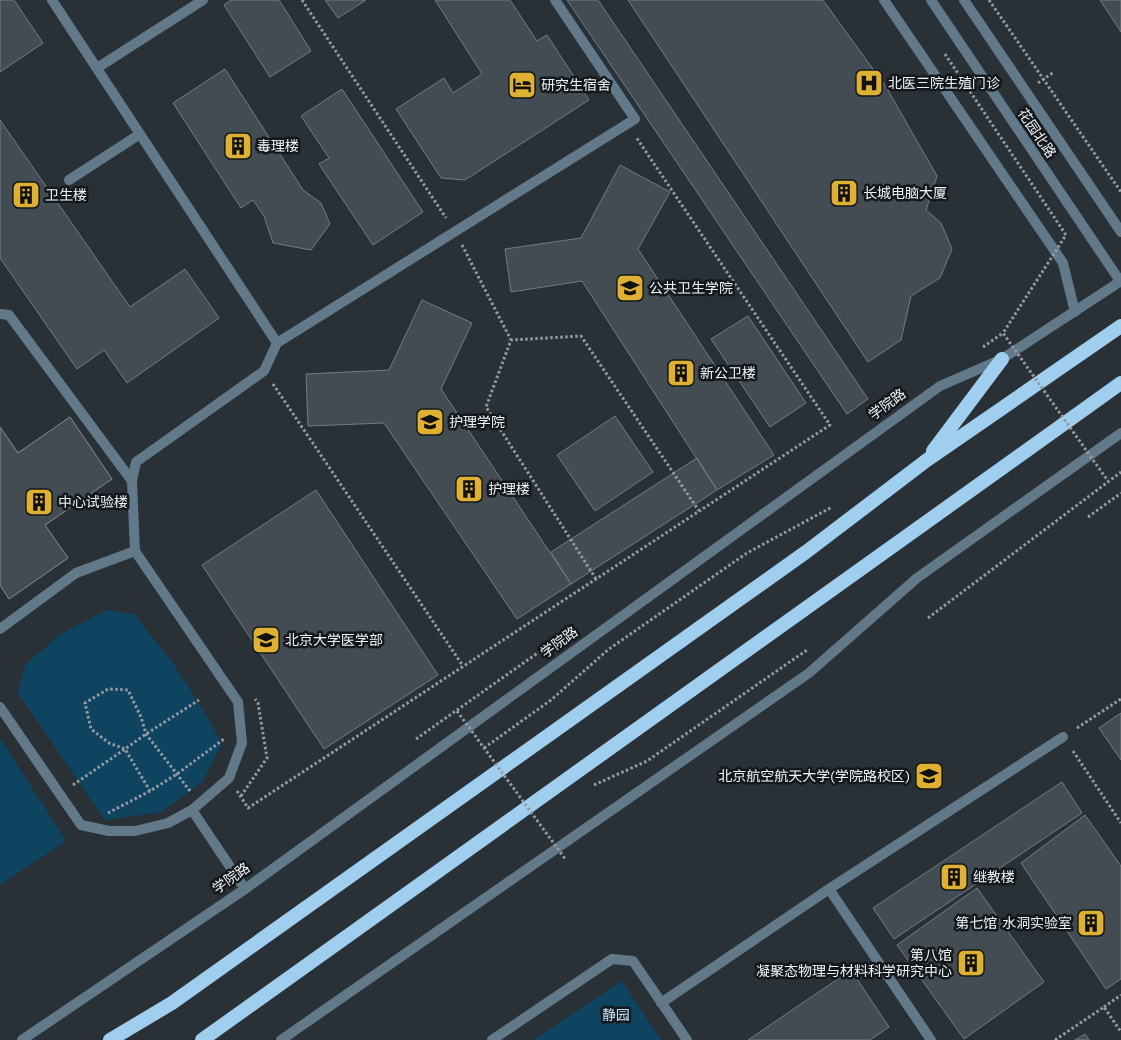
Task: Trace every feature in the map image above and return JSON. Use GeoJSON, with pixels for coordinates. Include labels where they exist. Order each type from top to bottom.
{"type":"FeatureCollection","features":[{"type":"Feature","properties":{"kind":"highway"},"geometry":{"type":"LineString","coordinates":[[110,1040],[180,998],[806,552],[927,460],[1121,326]]}},
{"type":"Feature","properties":{"kind":"highway"},"geometry":{"type":"LineString","coordinates":[[927,460],[1002,359]]}},
{"type":"Feature","properties":{"kind":"highway"},"geometry":{"type":"LineString","coordinates":[[202,1040],[1121,383]]}},
{"type":"Feature","properties":{"kind":"street"},"geometry":{"type":"LineString","coordinates":[[52,0],[278,343]]}},
{"type":"Feature","properties":{"kind":"street"},"geometry":{"type":"LineString","coordinates":[[97,68],[203,0]]}},
{"type":"Feature","properties":{"kind":"street"},"geometry":{"type":"LineString","coordinates":[[0,707],[81,825],[109,831],[135,831],[168,823],[192,810],[229,778],[242,743],[238,702],[135,551],[132,481],[136,462],[264,371],[278,343],[635,119],[555,0]]}},
{"type":"Feature","properties":{"kind":"street"},"geometry":{"type":"LineString","coordinates":[[884,0],[1063,262],[1074,312]]}},
{"type":"Feature","properties":{"kind":"street","name":"花园北路"},"geometry":{"type":"LineString","coordinates":[[931,0],[1120,281]]}},
{"type":"Feature","properties":{"kind":"street","name":"花园北路"},"geometry":{"type":"LineString","coordinates":[[964,0],[1121,232]]}},
{"type":"Feature","properties":{"kind":"street"},"geometry":{"type":"LineString","coordinates":[[69,180],[140,134]]}},
{"type":"Feature","properties":{"kind":"street","name":"学院路"},"geometry":{"type":"LineString","coordinates":[[22,1040],[245,889],[940,386],[1002,359],[1120,281]]}},
{"type":"Feature","properties":{"kind":"street"},"geometry":{"type":"LineString","coordinates":[[0,314],[8,315],[132,481]]}},
{"type":"Feature","properties":{"kind":"street"},"geometry":{"type":"LineString","coordinates":[[280,1040],[809,673],[917,578],[1121,433]]}},
{"type":"Feature","properties":{"kind":"street"},"geometry":{"type":"LineString","coordinates":[[0,629],[76,573],[135,551]]}},
{"type":"Feature","properties":{"kind":"street"},"geometry":{"type":"LineString","coordinates":[[661,1003],[830,889],[1063,737]]}},
{"type":"Feature","properties":{"kind":"street"},"geometry":{"type":"LineString","coordinates":[[192,810],[245,889]]}},
{"type":"Feature","properties":{"kind":"street"},"geometry":{"type":"LineString","coordinates":[[830,889],[931,1040]]}},
{"type":"Feature","properties":{"kind":"street"},"geometry":{"type":"LineString","coordinates":[[492,1040],[612,959],[633,961],[686,1040]]}},
{"type":"Feature","properties":{"kind":"path"},"geometry":{"type":"LineString","coordinates":[[302,0],[456,232],[511,340],[486,407],[596,579]]}},
{"type":"Feature","properties":{"kind":"path"},"geometry":{"type":"LineString","coordinates":[[990,0],[1121,192]]}},
{"type":"Feature","properties":{"kind":"path"},"geometry":{"type":"LineString","coordinates":[[945,54],[1066,235],[1003,333],[1108,481]]}},
{"type":"Feature","properties":{"kind":"path"},"geometry":{"type":"LineString","coordinates":[[1035,84],[1054,72]]}},
{"type":"Feature","properties":{"kind":"path"},"geometry":{"type":"LineString","coordinates":[[229,778],[248,808],[830,425],[627,124]]}},
{"type":"Feature","properties":{"kind":"path"},"geometry":{"type":"LineString","coordinates":[[511,340],[581,336],[699,511]]}},
{"type":"Feature","properties":{"kind":"path"},"geometry":{"type":"LineString","coordinates":[[264,371],[463,666]]}},
{"type":"Feature","properties":{"kind":"path"},"geometry":{"type":"LineString","coordinates":[[266,390],[274,385]]}},
{"type":"Feature","properties":{"kind":"path"},"geometry":{"type":"LineString","coordinates":[[928,618],[1121,472]]}},
{"type":"Feature","properties":{"kind":"path"},"geometry":{"type":"LineString","coordinates":[[1088,517],[1121,493]]}},
{"type":"Feature","properties":{"kind":"path"},"geometry":{"type":"LineString","coordinates":[[484,748],[552,700],[609,649],[747,553],[833,506]]}},
{"type":"Feature","properties":{"kind":"path"},"geometry":{"type":"LineString","coordinates":[[594,785],[647,761],[809,648]]}},
{"type":"Feature","properties":{"kind":"path"},"geometry":{"type":"LineString","coordinates":[[416,740],[539,652]]}},
{"type":"Feature","properties":{"kind":"path"},"geometry":{"type":"LineString","coordinates":[[150,791],[125,749],[110,743],[91,729],[85,703],[108,689],[128,690],[142,716],[146,734],[192,794]]}},
{"type":"Feature","properties":{"kind":"path"},"geometry":{"type":"LineString","coordinates":[[241,796],[267,758],[258,703],[252,695]]}},
{"type":"Feature","properties":{"kind":"path"},"geometry":{"type":"LineString","coordinates":[[1121,699],[1063,737],[1121,823]]}},
{"type":"Feature","properties":{"kind":"path"},"geometry":{"type":"LineString","coordinates":[[72,786],[146,734],[199,700]]}},
{"type":"Feature","properties":{"kind":"path"},"geometry":{"type":"LineString","coordinates":[[457,711],[566,860]]}},
{"type":"Feature","properties":{"kind":"path"},"geometry":{"type":"LineString","coordinates":[[104,815],[150,791],[177,774],[224,739]]}},
{"type":"Feature","properties":{"kind":"path"},"geometry":{"type":"LineString","coordinates":[[1055,1040],[1121,996]]}},
{"type":"Feature","properties":{"kind":"path"},"geometry":{"type":"LineString","coordinates":[[1104,1007],[1121,1032]]}},
{"type":"Feature","properties":{"kind":"green space"},"geometry":{"type":"Polygon","coordinates":[[[107,610],[134,614],[173,663],[209,720],[222,745],[201,783],[161,812],[105,820],[17,692],[26,664],[59,635],[107,610]]]}},
{"type":"Feature","properties":{"kind":"green space"},"geometry":{"type":"Polygon","coordinates":[[[0,738],[66,841],[0,885],[0,738]]]}},
{"type":"Feature","properties":{"kind":"green space","name":"静园"},"geometry":{"type":"Polygon","coordinates":[[[622,981],[661,1040],[533,1040],[622,981]]]}},
{"type":"Feature","properties":{"kind":"building"},"geometry":{"type":"Polygon","coordinates":[[[0,0],[14,0],[43,43],[0,72],[0,0]]]}},
{"type":"Feature","properties":{"kind":"building"},"geometry":{"type":"Polygon","coordinates":[[[231,0],[279,0],[311,51],[270,77],[224,5],[231,0]]]}},
{"type":"Feature","properties":{"kind":"building"},"geometry":{"type":"Polygon","coordinates":[[[325,0],[366,0],[338,18],[325,0]]]}},
{"type":"Feature","properties":{"kind":"building","name":"研究生宿舍"},"geometry":{"type":"Polygon","coordinates":[[[435,0],[510,0],[537,41],[547,35],[589,100],[465,180],[441,178],[396,109],[444,78],[453,93],[482,74],[435,0]]]}},
{"type":"Feature","properties":{"kind":"building"},"geometry":{"type":"Polygon","coordinates":[[[567,0],[598,0],[868,399],[847,414],[567,0]]]}},
{"type":"Feature","properties":{"kind":"building","name":"长城电脑大厦"},"geometry":{"type":"Polygon","coordinates":[[[628,0],[823,0],[886,87],[937,176],[926,210],[941,223],[952,249],[940,278],[911,296],[901,340],[868,362],[628,0]]]}},
{"type":"Feature","properties":{"kind":"building"},"geometry":{"type":"Polygon","coordinates":[[[1100,0],[1121,0],[1121,32],[1100,0]]]}},
{"type":"Feature","properties":{"kind":"building","name":"毒理楼"},"geometry":{"type":"Polygon","coordinates":[[[225,69],[303,190],[321,203],[330,224],[311,250],[273,243],[264,216],[253,200],[241,208],[173,103],[225,69]]]}},
{"type":"Feature","properties":{"kind":"building"},"geometry":{"type":"Polygon","coordinates":[[[342,89],[423,212],[373,245],[319,164],[329,158],[301,116],[342,89]]]}},
{"type":"Feature","properties":{"kind":"building","name":"卫生楼"},"geometry":{"type":"Polygon","coordinates":[[[0,120],[130,307],[185,269],[219,318],[127,383],[104,350],[77,369],[0,258],[0,120]]]}},
{"type":"Feature","properties":{"kind":"building","name":"新公卫楼"},"geometry":{"type":"Polygon","coordinates":[[[620,165],[670,192],[638,249],[774,455],[717,490],[582,281],[511,292],[505,249],[581,238],[620,165]]]}},
{"type":"Feature","properties":{"kind":"building","name":"护理楼"},"geometry":{"type":"Polygon","coordinates":[[[422,300],[472,323],[441,389],[571,584],[517,619],[384,423],[308,426],[306,374],[389,370],[422,300]]]}},
{"type":"Feature","properties":{"kind":"building"},"geometry":{"type":"Polygon","coordinates":[[[748,316],[806,403],[770,427],[711,339],[748,316]]]}},
{"type":"Feature","properties":{"kind":"building"},"geometry":{"type":"Polygon","coordinates":[[[615,416],[653,472],[595,511],[557,455],[615,416]]]}},
{"type":"Feature","properties":{"kind":"building","name":"中心试验楼"},"geometry":{"type":"Polygon","coordinates":[[[70,417],[112,479],[45,525],[68,558],[9,599],[0,585],[0,427],[18,453],[70,417]]]}},
{"type":"Feature","properties":{"kind":"building","name":"中心试验楼"},"geometry":{"type":"Polygon","coordinates":[[[70,417],[112,479],[45,525],[68,558],[9,599],[0,585],[0,427],[18,453],[70,417]]]}},
{"type":"Feature","properties":{"kind":"building"},"geometry":{"type":"Polygon","coordinates":[[[697,458],[717,490],[571,584],[551,552],[697,458]]]}},
{"type":"Feature","properties":{"kind":"building"},"geometry":{"type":"Polygon","coordinates":[[[316,490],[438,675],[324,749],[202,565],[316,490]]]}},
{"type":"Feature","properties":{"kind":"building"},"geometry":{"type":"Polygon","coordinates":[[[1121,713],[1121,760],[1099,728],[1121,713]]]}},
{"type":"Feature","properties":{"kind":"building","name":"继教楼"},"geometry":{"type":"Polygon","coordinates":[[[1062,782],[1082,813],[894,939],[873,908],[1062,782]]]}},
{"type":"Feature","properties":{"kind":"building","name":"第七馆 水洞实验室"},"geometry":{"type":"Polygon","coordinates":[[[1085,815],[1121,866],[1121,979],[1106,989],[1021,863],[1085,815]]]}},
{"type":"Feature","properties":{"kind":"building","name":"第八馆 凝聚态物理与材料科学研究中心"},"geometry":{"type":"Polygon","coordinates":[[[977,888],[1044,982],[964,1039],[897,945],[977,888]]]}},
{"type":"Feature","properties":{"kind":"building"},"geometry":{"type":"Polygon","coordinates":[[[851,970],[889,1027],[870,1040],[748,1040],[851,970]]]}},
{"type":"Feature","properties":{"kind":"building"},"geometry":{"type":"Polygon","coordinates":[[[1085,1034],[1089,1040],[1075,1040],[1085,1034]]]}},
{"type":"Feature","properties":{"kind":"place","name":"北医三院生殖门诊"},"geometry":{"type":"Point","coordinates":[869,83]}},
{"type":"Feature","properties":{"kind":"place","name":"研究生宿舍"},"geometry":{"type":"Point","coordinates":[522,85]}},
{"type":"Feature","properties":{"kind":"place","name":"毒理楼"},"geometry":{"type":"Point","coordinates":[238,146]}},
{"type":"Feature","properties":{"kind":"place","name":"长城电脑大厦"},"geometry":{"type":"Point","coordinates":[844,193]}},
{"type":"Feature","properties":{"kind":"place","name":"卫生楼"},"geometry":{"type":"Point","coordinates":[26,195]}},
{"type":"Feature","properties":{"kind":"place","name":"公共卫生学院"},"geometry":{"type":"Point","coordinates":[630,288]}},
{"type":"Feature","properties":{"kind":"place","name":"新公卫楼"},"geometry":{"type":"Point","coordinates":[681,373]}},
{"type":"Feature","properties":{"kind":"place","name":"护理学院"},"geometry":{"type":"Point","coordinates":[430,422]}},
{"type":"Feature","properties":{"kind":"place","name":"护理楼"},"geometry":{"type":"Point","coordinates":[469,489]}},
{"type":"Feature","properties":{"kind":"place","name":"中心试验楼"},"geometry":{"type":"Point","coordinates":[39,502]}},
{"type":"Feature","properties":{"kind":"place","name":"北京大学医学部"},"geometry":{"type":"Point","coordinates":[266,640]}},
{"type":"Feature","properties":{"kind":"place","name":"北京航空航天大学(学院路校区)"},"geometry":{"type":"Point","coordinates":[929,776]}},
{"type":"Feature","properties":{"kind":"place","name":"继教楼"},"geometry":{"type":"Point","coordinates":[954,877]}},
{"type":"Feature","properties":{"kind":"place","name":"第七馆 水洞实验室"},"geometry":{"type":"Point","coordinates":[1091,923]}},
{"type":"Feature","properties":{"kind":"place","name":"第八馆 凝聚态物理与材料科学研究中心"},"geometry":{"type":"Point","coordinates":[971,963]}}]}
